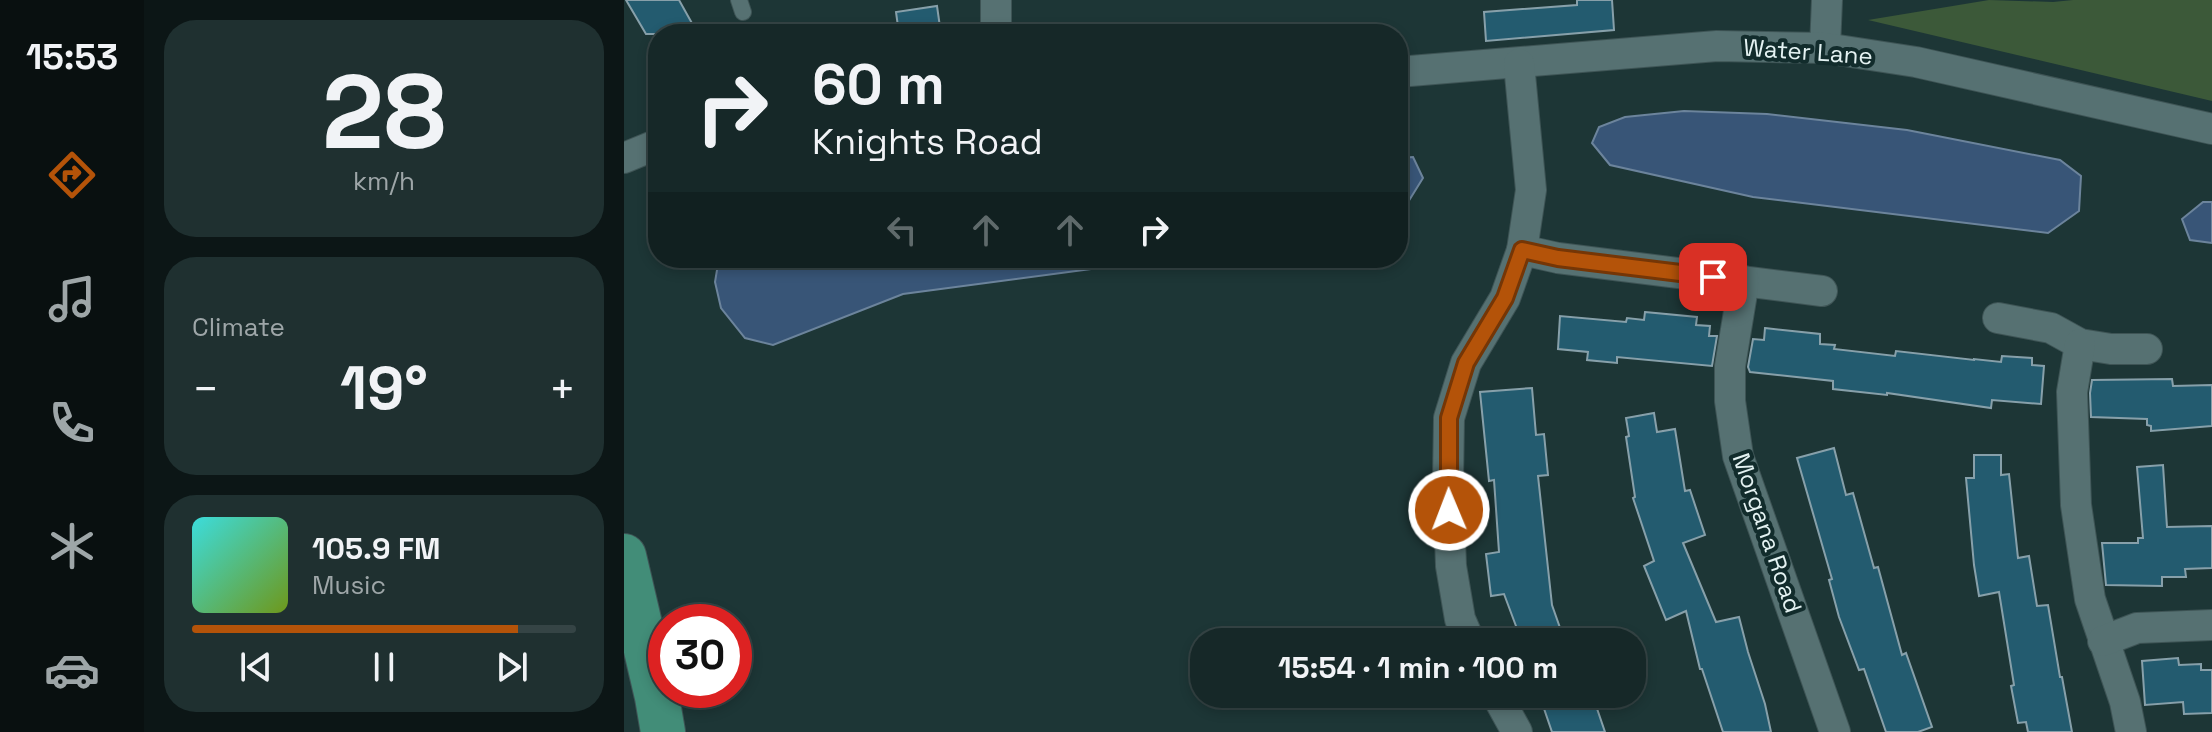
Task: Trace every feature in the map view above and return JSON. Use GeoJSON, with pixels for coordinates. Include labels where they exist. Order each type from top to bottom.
{"type":"FeatureCollection","features":[{"type":"Feature","properties":{"kind":"highway"},"geometry":{"type":"LineString","coordinates":[[624,556],[663,732]]}},
{"type":"Feature","properties":{"kind":"street"},"geometry":{"type":"LineString","coordinates":[[996,0],[996,24]]}},
{"type":"Feature","properties":{"kind":"street"},"geometry":{"type":"LineString","coordinates":[[1825,48],[1827,0]]}},
{"type":"Feature","properties":{"kind":"street","name":"Water Lane"},"geometry":{"type":"LineString","coordinates":[[1408,71],[1717,46],[1825,48],[1916,62],[2212,129]]}},
{"type":"Feature","properties":{"kind":"street"},"geometry":{"type":"LineString","coordinates":[[1464,628],[1451,566],[1449,418],[1466,363],[1505,298],[1522,250],[1531,190],[1519,64]]}},
{"type":"Feature","properties":{"kind":"street"},"geometry":{"type":"LineString","coordinates":[[624,158],[648,148]]}},
{"type":"Feature","properties":{"kind":"street"},"geometry":{"type":"LineString","coordinates":[[1522,250],[1558,258],[1822,291]]}},
{"type":"Feature","properties":{"kind":"street","name":"Morgana Road"},"geometry":{"type":"LineString","coordinates":[[1744,281],[1730,366],[1730,401],[1738,456],[1835,732]]}},
{"type":"Feature","properties":{"kind":"street"},"geometry":{"type":"LineString","coordinates":[[1998,318],[2051,328],[2080,344],[2111,349],[2147,349]]}},
{"type":"Feature","properties":{"kind":"street"},"geometry":{"type":"LineString","coordinates":[[2080,344],[2072,392],[2076,505],[2090,599],[2125,702],[2131,732]]}},
{"type":"Feature","properties":{"kind":"street"},"geometry":{"type":"LineString","coordinates":[[2103,641],[2137,628],[2212,625]]}},
{"type":"Feature","properties":{"kind":"street"},"geometry":{"type":"LineString","coordinates":[[1504,708],[1517,732]]}},
{"type":"Feature","properties":{"kind":"green space"},"geometry":{"type":"Polygon","coordinates":[[[1989,0],[2212,0],[2212,101],[1868,20],[1989,0]]]}},
{"type":"Feature","properties":{"kind":"water"},"geometry":{"type":"Polygon","coordinates":[[[1684,111],[1767,114],[1907,130],[2060,160],[2081,176],[2079,211],[2048,233],[1753,197],[1610,165],[1592,143],[1599,127],[1625,117],[1684,111]]]}},
{"type":"Feature","properties":{"kind":"water"},"geometry":{"type":"Polygon","coordinates":[[[1408,157],[1413,157],[1423,178],[1408,202],[1408,157]]]}},
{"type":"Feature","properties":{"kind":"water"},"geometry":{"type":"Polygon","coordinates":[[[2203,202],[2212,202],[2212,243],[2190,240],[2182,219],[2203,202]]]}},
{"type":"Feature","properties":{"kind":"water"},"geometry":{"type":"Polygon","coordinates":[[[717,268],[1099,268],[903,294],[773,345],[745,338],[721,308],[715,282],[717,268]]]}},
{"type":"Feature","properties":{"kind":"building"},"geometry":{"type":"Polygon","coordinates":[[[626,0],[679,0],[692,24],[648,24],[646,34],[626,0]]]}},
{"type":"Feature","properties":{"kind":"building"},"geometry":{"type":"Polygon","coordinates":[[[1577,0],[1612,0],[1614,30],[1486,41],[1484,12],[1577,5],[1577,0]]]}},
{"type":"Feature","properties":{"kind":"building"},"geometry":{"type":"Polygon","coordinates":[[[937,6],[940,24],[898,24],[896,12],[937,6]]]}},
{"type":"Feature","properties":{"kind":"building"},"geometry":{"type":"Polygon","coordinates":[[[1645,312],[1697,317],[1696,325],[1710,326],[1709,336],[1717,336],[1712,366],[1617,357],[1617,363],[1587,360],[1588,352],[1558,349],[1560,316],[1626,322],[1627,318],[1644,320],[1645,312]]]}},
{"type":"Feature","properties":{"kind":"building"},"geometry":{"type":"Polygon","coordinates":[[[1765,328],[1820,334],[1820,344],[1835,345],[1834,349],[1895,356],[1896,351],[2001,362],[2002,356],[2032,358],[2032,365],[2044,366],[2041,404],[1992,400],[1991,408],[1887,393],[1833,389],[1833,381],[1750,372],[1748,367],[1753,339],[1764,340],[1765,328]]]}},
{"type":"Feature","properties":{"kind":"building"},"geometry":{"type":"Polygon","coordinates":[[[2172,379],[2173,386],[2212,385],[2212,426],[2151,431],[2147,419],[2091,417],[2092,380],[2172,379]]]}},
{"type":"Feature","properties":{"kind":"building"},"geometry":{"type":"Polygon","coordinates":[[[1532,388],[1536,435],[1544,434],[1548,475],[1538,476],[1552,605],[1560,628],[1517,628],[1504,594],[1491,596],[1486,554],[1499,552],[1494,480],[1489,481],[1480,392],[1532,388]]]}},
{"type":"Feature","properties":{"kind":"building"},"geometry":{"type":"Polygon","coordinates":[[[1654,413],[1657,432],[1675,429],[1685,491],[1690,490],[1705,535],[1683,543],[1716,622],[1739,617],[1771,732],[1723,732],[1700,669],[1686,611],[1666,620],[1644,566],[1654,561],[1633,498],[1626,418],[1654,413]]]}},
{"type":"Feature","properties":{"kind":"building"},"geometry":{"type":"Polygon","coordinates":[[[1834,448],[1846,495],[1853,493],[1874,568],[1878,567],[1902,655],[1906,653],[1932,727],[1918,732],[1886,732],[1864,669],[1859,670],[1839,617],[1829,580],[1832,579],[1797,458],[1834,448]]]}},
{"type":"Feature","properties":{"kind":"building"},"geometry":{"type":"Polygon","coordinates":[[[1974,455],[2001,455],[2001,475],[2009,474],[2018,558],[2029,556],[2037,606],[2048,605],[2072,732],[2028,732],[2026,722],[2018,723],[1999,592],[1979,596],[1966,478],[1974,478],[1974,455]]]}},
{"type":"Feature","properties":{"kind":"building"},"geometry":{"type":"Polygon","coordinates":[[[2163,465],[2167,527],[2212,526],[2212,568],[2185,569],[2186,577],[2162,577],[2162,586],[2106,585],[2102,543],[2138,543],[2138,538],[2143,538],[2137,467],[2163,465]]]}},
{"type":"Feature","properties":{"kind":"building"},"geometry":{"type":"Polygon","coordinates":[[[2178,658],[2179,665],[2201,664],[2201,670],[2212,670],[2212,713],[2184,714],[2183,702],[2145,705],[2142,661],[2178,658]]]}},
{"type":"Feature","properties":{"kind":"building"},"geometry":{"type":"Polygon","coordinates":[[[1544,708],[1597,708],[1605,732],[1552,732],[1544,708]]]}},
{"type":"Feature","properties":{"kind":"route"},"geometry":{"type":"LineString","coordinates":[[1449,510],[1449,418],[1466,363],[1505,298],[1522,250],[1558,258],[1713,277]]}}]}
